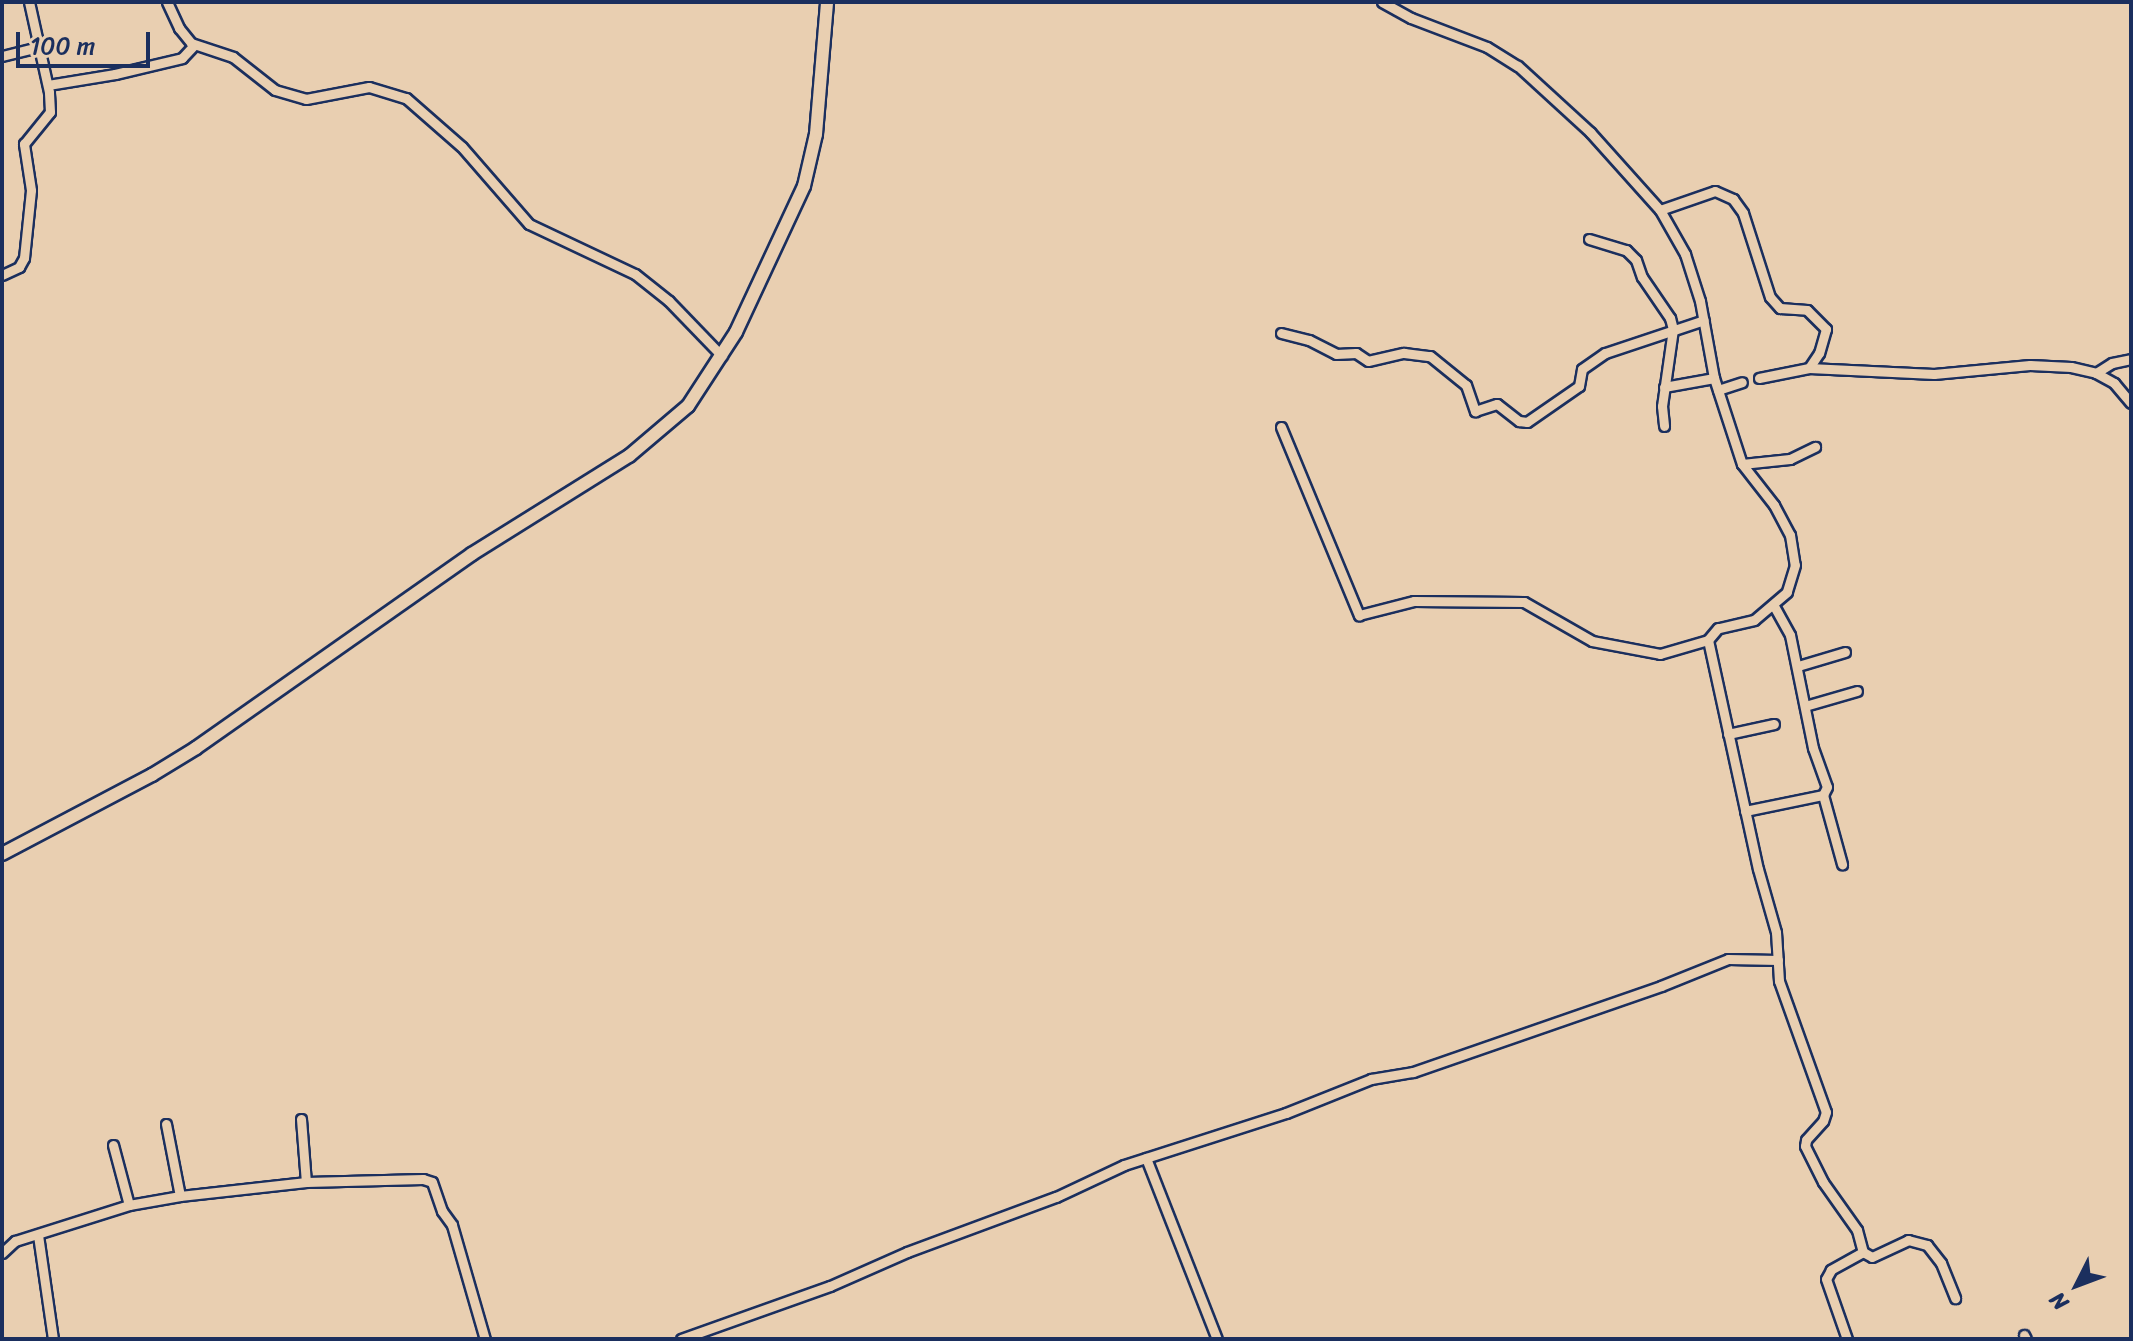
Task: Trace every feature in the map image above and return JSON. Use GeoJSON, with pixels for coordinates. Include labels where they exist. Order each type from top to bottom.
{"type":"FeatureCollection","features":[{"type":"Feature","properties":{"kind":"main road"},"geometry":{"type":"LineString","coordinates":[[2,854],[152,775],[472,554],[629,456],[688,406],[722,356],[793,214],[812,163],[827,2]]}},
{"type":"Feature","properties":{"kind":"street"},"geometry":{"type":"LineString","coordinates":[[2,275],[19,267],[24,258],[31,190],[24,144],[50,112],[48,85],[29,2]]}},
{"type":"Feature","properties":{"kind":"street"},"geometry":{"type":"LineString","coordinates":[[167,2],[179,28],[194,45],[233,57],[263,82],[288,95],[306,99],[369,87],[406,98],[462,147],[529,224],[635,274],[669,301],[722,356]]}},
{"type":"Feature","properties":{"kind":"street"},"geometry":{"type":"LineString","coordinates":[[1281,427],[1359,615],[1414,601],[1524,602],[1559,620],[1587,640],[1660,654],[1708,640],[1718,628],[1747,623],[1774,606],[1787,592],[1795,573],[1790,535],[1774,505],[1742,464],[1714,378],[1704,320],[1685,254],[1660,210],[1590,132],[1518,66],[1487,47],[1411,18],[1382,2]]}},
{"type":"Feature","properties":{"kind":"street"},"geometry":{"type":"LineString","coordinates":[[48,85],[115,74],[182,58],[194,45]]}},
{"type":"Feature","properties":{"kind":"street"},"geometry":{"type":"LineString","coordinates":[[2,56],[38,47]]}},
{"type":"Feature","properties":{"kind":"street"},"geometry":{"type":"LineString","coordinates":[[1660,210],[1715,191],[1733,199],[1743,213],[1770,297],[1780,308],[1807,310],[1826,329],[1819,353],[1809,368]]}},
{"type":"Feature","properties":{"kind":"street"},"geometry":{"type":"LineString","coordinates":[[1589,239],[1611,243],[1636,260],[1642,277],[1667,309],[1673,329],[1664,387],[1664,426]]}},
{"type":"Feature","properties":{"kind":"street"},"geometry":{"type":"LineString","coordinates":[[1281,333],[1309,340],[1336,354],[1356,353],[1368,361],[1404,353],[1430,356],[1466,385],[1475,411],[1497,404],[1519,421],[1527,422],[1579,386],[1582,369],[1593,360],[1623,345],[1704,320]]}},
{"type":"Feature","properties":{"kind":"street"},"geometry":{"type":"LineString","coordinates":[[2096,373],[2112,363],[2131,359]]}},
{"type":"Feature","properties":{"kind":"street"},"geometry":{"type":"LineString","coordinates":[[1759,378],[1809,368],[1934,374],[2030,365],[2071,367],[2096,373],[2114,383],[2131,403]]}},
{"type":"Feature","properties":{"kind":"street"},"geometry":{"type":"LineString","coordinates":[[1664,387],[1714,378]]}},
{"type":"Feature","properties":{"kind":"street"},"geometry":{"type":"LineString","coordinates":[[1718,390],[1742,382]]}},
{"type":"Feature","properties":{"kind":"street"},"geometry":{"type":"LineString","coordinates":[[1742,464],[1790,459],[1815,447]]}},
{"type":"Feature","properties":{"kind":"street"},"geometry":{"type":"LineString","coordinates":[[1774,606],[1786,627],[1798,666],[1813,748],[1827,787],[1823,795],[1842,864]]}},
{"type":"Feature","properties":{"kind":"street"},"geometry":{"type":"LineString","coordinates":[[1708,640],[1745,811],[1776,932],[1783,993],[1826,1112],[1805,1146],[1823,1182],[1857,1230],[1863,1252],[1872,1257],[1908,1240],[1927,1245],[1941,1263],[1955,1298]]}},
{"type":"Feature","properties":{"kind":"street"},"geometry":{"type":"LineString","coordinates":[[1798,666],[1845,652]]}},
{"type":"Feature","properties":{"kind":"street"},"geometry":{"type":"LineString","coordinates":[[1805,706],[1857,691]]}},
{"type":"Feature","properties":{"kind":"street"},"geometry":{"type":"LineString","coordinates":[[1728,734],[1774,724]]}},
{"type":"Feature","properties":{"kind":"street"},"geometry":{"type":"LineString","coordinates":[[1745,811],[1823,795]]}},
{"type":"Feature","properties":{"kind":"street"},"geometry":{"type":"LineString","coordinates":[[681,1339],[830,1286],[1146,1158],[1275,1116],[1371,1079],[1413,1072],[1648,990],[1717,962],[1738,958],[1778,960]]}},
{"type":"Feature","properties":{"kind":"street"},"geometry":{"type":"LineString","coordinates":[[301,1119],[306,1182]]}},
{"type":"Feature","properties":{"kind":"street"},"geometry":{"type":"LineString","coordinates":[[166,1124],[180,1196]]}},
{"type":"Feature","properties":{"kind":"street"},"geometry":{"type":"LineString","coordinates":[[113,1145],[129,1205]]}},
{"type":"Feature","properties":{"kind":"street"},"geometry":{"type":"LineString","coordinates":[[1146,1158],[1217,1339]]}},
{"type":"Feature","properties":{"kind":"street"},"geometry":{"type":"LineString","coordinates":[[2,1253],[9,1244],[129,1205],[180,1196],[306,1182],[423,1179],[432,1182],[442,1211],[452,1225],[485,1339]]}},
{"type":"Feature","properties":{"kind":"street"},"geometry":{"type":"LineString","coordinates":[[38,1235],[53,1339]]}},
{"type":"Feature","properties":{"kind":"street"},"geometry":{"type":"LineString","coordinates":[[1847,1339],[1826,1279],[1831,1270],[1863,1252]]}}]}
